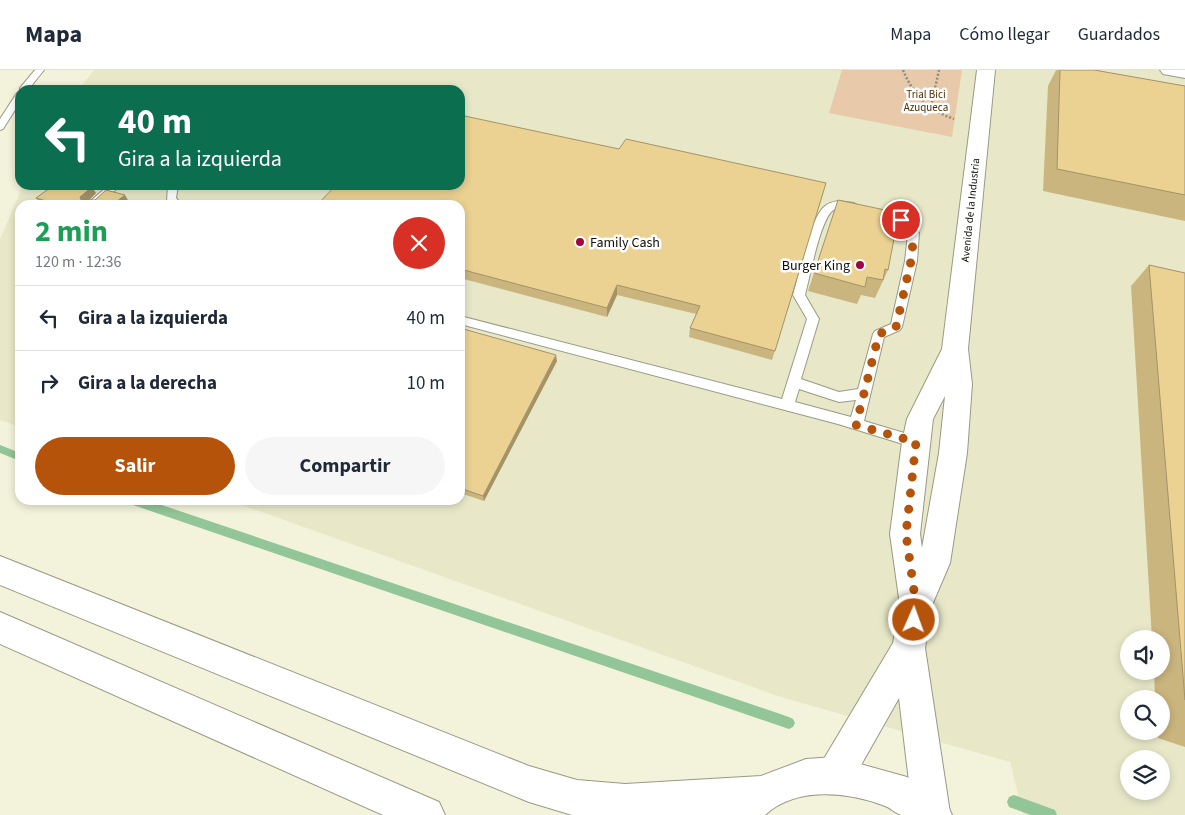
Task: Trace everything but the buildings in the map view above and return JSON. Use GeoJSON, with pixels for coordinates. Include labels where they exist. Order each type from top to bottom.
{"type":"FeatureCollection","features":[{"type":"Feature","properties":{"kind":"street","name":"Avenida de la Industria"},"geometry":{"type":"LineString","coordinates":[[909,648],[916,605],[935,563],[956,430],[959,384],[955,349],[986,70]]}},
{"type":"Feature","properties":{"kind":"street"},"geometry":{"type":"LineString","coordinates":[[1169,70],[1185,73]]}},
{"type":"Feature","properties":{"kind":"street","name":"Avenida de la Industria"},"geometry":{"type":"LineString","coordinates":[[916,605],[906,534],[916,442],[920,419],[955,349]]}},
{"type":"Feature","properties":{"kind":"street"},"geometry":{"type":"LineString","coordinates":[[916,442],[934,451],[922,529],[935,563]]}},
{"type":"Feature","properties":{"kind":"street"},"geometry":{"type":"LineString","coordinates":[[0,570],[529,784],[577,798],[625,803],[750,805],[806,777],[835,775],[894,790],[932,814]]}},
{"type":"Feature","properties":{"kind":"street"},"geometry":{"type":"LineString","coordinates":[[0,628],[426,815]]}},
{"type":"Feature","properties":{"kind":"street"},"geometry":{"type":"LineString","coordinates":[[835,775],[909,648]]}},
{"type":"Feature","properties":{"kind":"street"},"geometry":{"type":"LineString","coordinates":[[909,648],[932,814]]}},
{"type":"Feature","properties":{"kind":"lane"},"geometry":{"type":"LineString","coordinates":[[27,85],[40,70]]}},
{"type":"Feature","properties":{"kind":"lane"},"geometry":{"type":"LineString","coordinates":[[0,127],[15,103]]}},
{"type":"Feature","properties":{"kind":"lane"},"geometry":{"type":"LineString","coordinates":[[98,200],[110,190]]}},
{"type":"Feature","properties":{"kind":"lane"},"geometry":{"type":"LineString","coordinates":[[787,406],[813,320],[799,295],[814,242],[826,211],[835,205],[848,205],[901,220],[914,233],[911,261],[896,327],[879,334],[856,425]]}},
{"type":"Feature","properties":{"kind":"lane"},"geometry":{"type":"LineString","coordinates":[[465,321],[916,442]]}},
{"type":"Feature","properties":{"kind":"lane"},"geometry":{"type":"LineString","coordinates":[[794,382],[839,396],[863,394]]}},
{"type":"Feature","properties":{"kind":"path"},"geometry":{"type":"LineString","coordinates":[[903,70],[911,91],[939,114],[979,126]]}},
{"type":"Feature","properties":{"kind":"path"},"geometry":{"type":"LineString","coordinates":[[930,107],[939,70]]}},
{"type":"Feature","properties":{"kind":"shaded area"},"geometry":{"type":"Polygon","coordinates":[[[94,70],[1185,70],[1185,815],[1023,815],[1010,762],[784,698],[242,505],[465,505],[465,200],[17,200],[21,190],[465,190],[465,85],[82,85],[94,70]]]}},
{"type":"Feature","properties":{"kind":"shaded area"},"geometry":{"type":"Polygon","coordinates":[[[15,204],[15,425],[0,420],[0,239],[15,204]]]}},
{"type":"Feature","properties":{"kind":"green space","name":"Trial Bici Azuqueca"},"geometry":{"type":"Polygon","coordinates":[[[842,70],[962,70],[952,137],[829,113],[842,70]]]}},
{"type":"Feature","properties":{"kind":"waterway"},"geometry":{"type":"LineString","coordinates":[[0,449],[15,455]]}},
{"type":"Feature","properties":{"kind":"waterway"},"geometry":{"type":"LineString","coordinates":[[148,505],[789,723]]}},
{"type":"Feature","properties":{"kind":"waterway"},"geometry":{"type":"LineString","coordinates":[[1014,802],[1050,815]]}},
{"type":"Feature","properties":{"kind":"place","name":"Family Cash"},"geometry":{"type":"Point","coordinates":[580,242]}},
{"type":"Feature","properties":{"kind":"place","name":"Burger King"},"geometry":{"type":"Point","coordinates":[860,265]}},
{"type":"Feature","properties":{"kind":"route"},"geometry":{"type":"LineString","coordinates":[[901,220],[914,233],[911,261],[896,327],[879,334],[856,425],[916,442],[906,534],[916,605],[914,620]]}}]}
